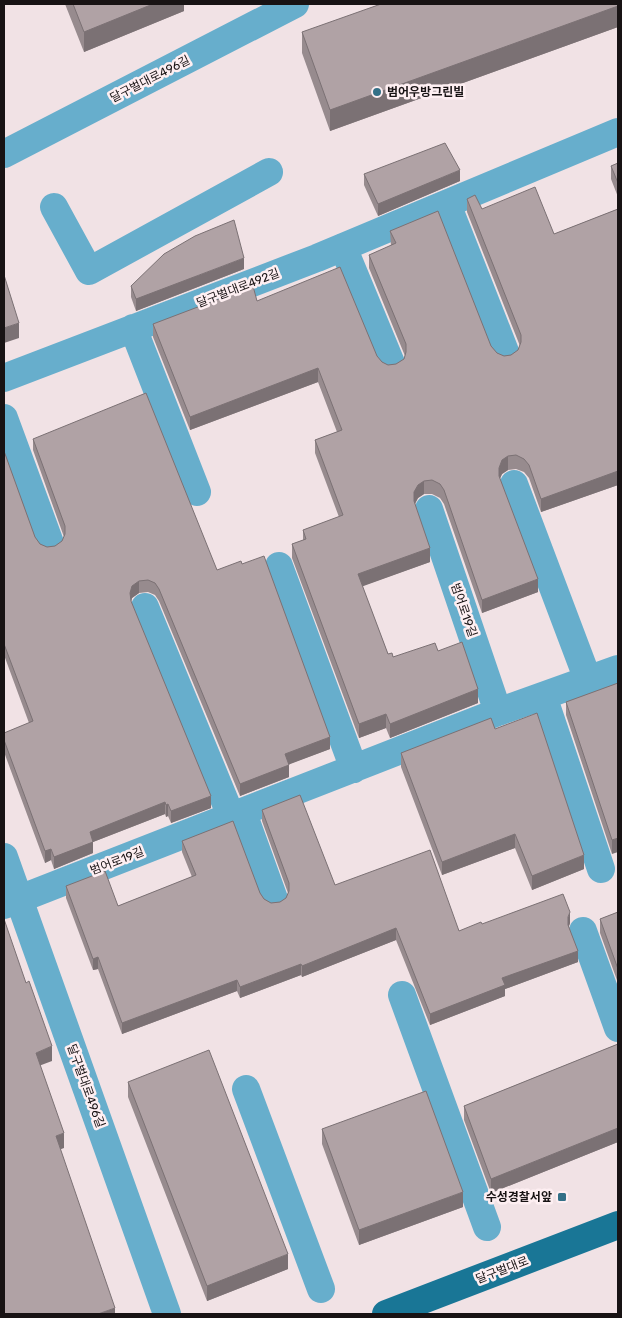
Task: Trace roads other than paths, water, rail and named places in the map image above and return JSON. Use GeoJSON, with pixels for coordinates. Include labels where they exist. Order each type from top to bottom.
{"type":"FeatureCollection","features":[{"type":"Feature","properties":{"kind":"main road","name":"달구벌대로"},"geometry":{"type":"LineString","coordinates":[[386,1314],[618,1225]]}},
{"type":"Feature","properties":{"kind":"street","name":"달구벌대로496길"},"geometry":{"type":"LineString","coordinates":[[4,154],[295,4]]}},
{"type":"Feature","properties":{"kind":"street","name":"달구벌대로492길"},"geometry":{"type":"LineString","coordinates":[[4,378],[343,247],[618,132]]}},
{"type":"Feature","properties":{"kind":"street"},"geometry":{"type":"LineString","coordinates":[[54,207],[90,271],[269,172]]}},
{"type":"Feature","properties":{"kind":"street"},"geometry":{"type":"LineString","coordinates":[[447,204],[506,354]]}},
{"type":"Feature","properties":{"kind":"street"},"geometry":{"type":"LineString","coordinates":[[343,247],[391,363]]}},
{"type":"Feature","properties":{"kind":"street"},"geometry":{"type":"LineString","coordinates":[[133,328],[196,492]]}},
{"type":"Feature","properties":{"kind":"street"},"geometry":{"type":"LineString","coordinates":[[4,418],[50,542]]}},
{"type":"Feature","properties":{"kind":"street"},"geometry":{"type":"LineString","coordinates":[[514,484],[588,680]]}},
{"type":"Feature","properties":{"kind":"street","name":"범어로19길"},"geometry":{"type":"LineString","coordinates":[[429,509],[498,712]]}},
{"type":"Feature","properties":{"kind":"street"},"geometry":{"type":"LineString","coordinates":[[279,566],[354,769]]}},
{"type":"Feature","properties":{"kind":"street"},"geometry":{"type":"LineString","coordinates":[[145,607],[274,899]]}},
{"type":"Feature","properties":{"kind":"street","name":"범어로19길"},"geometry":{"type":"LineString","coordinates":[[11,902],[498,712],[618,669]]}},
{"type":"Feature","properties":{"kind":"street"},"geometry":{"type":"LineString","coordinates":[[543,696],[601,869]]}},
{"type":"Feature","properties":{"kind":"street","name":"달구벌대로496길"},"geometry":{"type":"LineString","coordinates":[[4,857],[11,902],[167,1314]]}},
{"type":"Feature","properties":{"kind":"street"},"geometry":{"type":"LineString","coordinates":[[583,931],[618,1028]]}},
{"type":"Feature","properties":{"kind":"street"},"geometry":{"type":"LineString","coordinates":[[402,995],[487,1227]]}},
{"type":"Feature","properties":{"kind":"street"},"geometry":{"type":"LineString","coordinates":[[246,1089],[321,1289]]}},
{"type":"Feature","properties":{"kind":"place","name":"범어우방그린빌"},"geometry":{"type":"Point","coordinates":[377,92]}},
{"type":"Feature","properties":{"kind":"place","name":"수성경찰서앞"},"geometry":{"type":"Point","coordinates":[562,1197]}}]}
